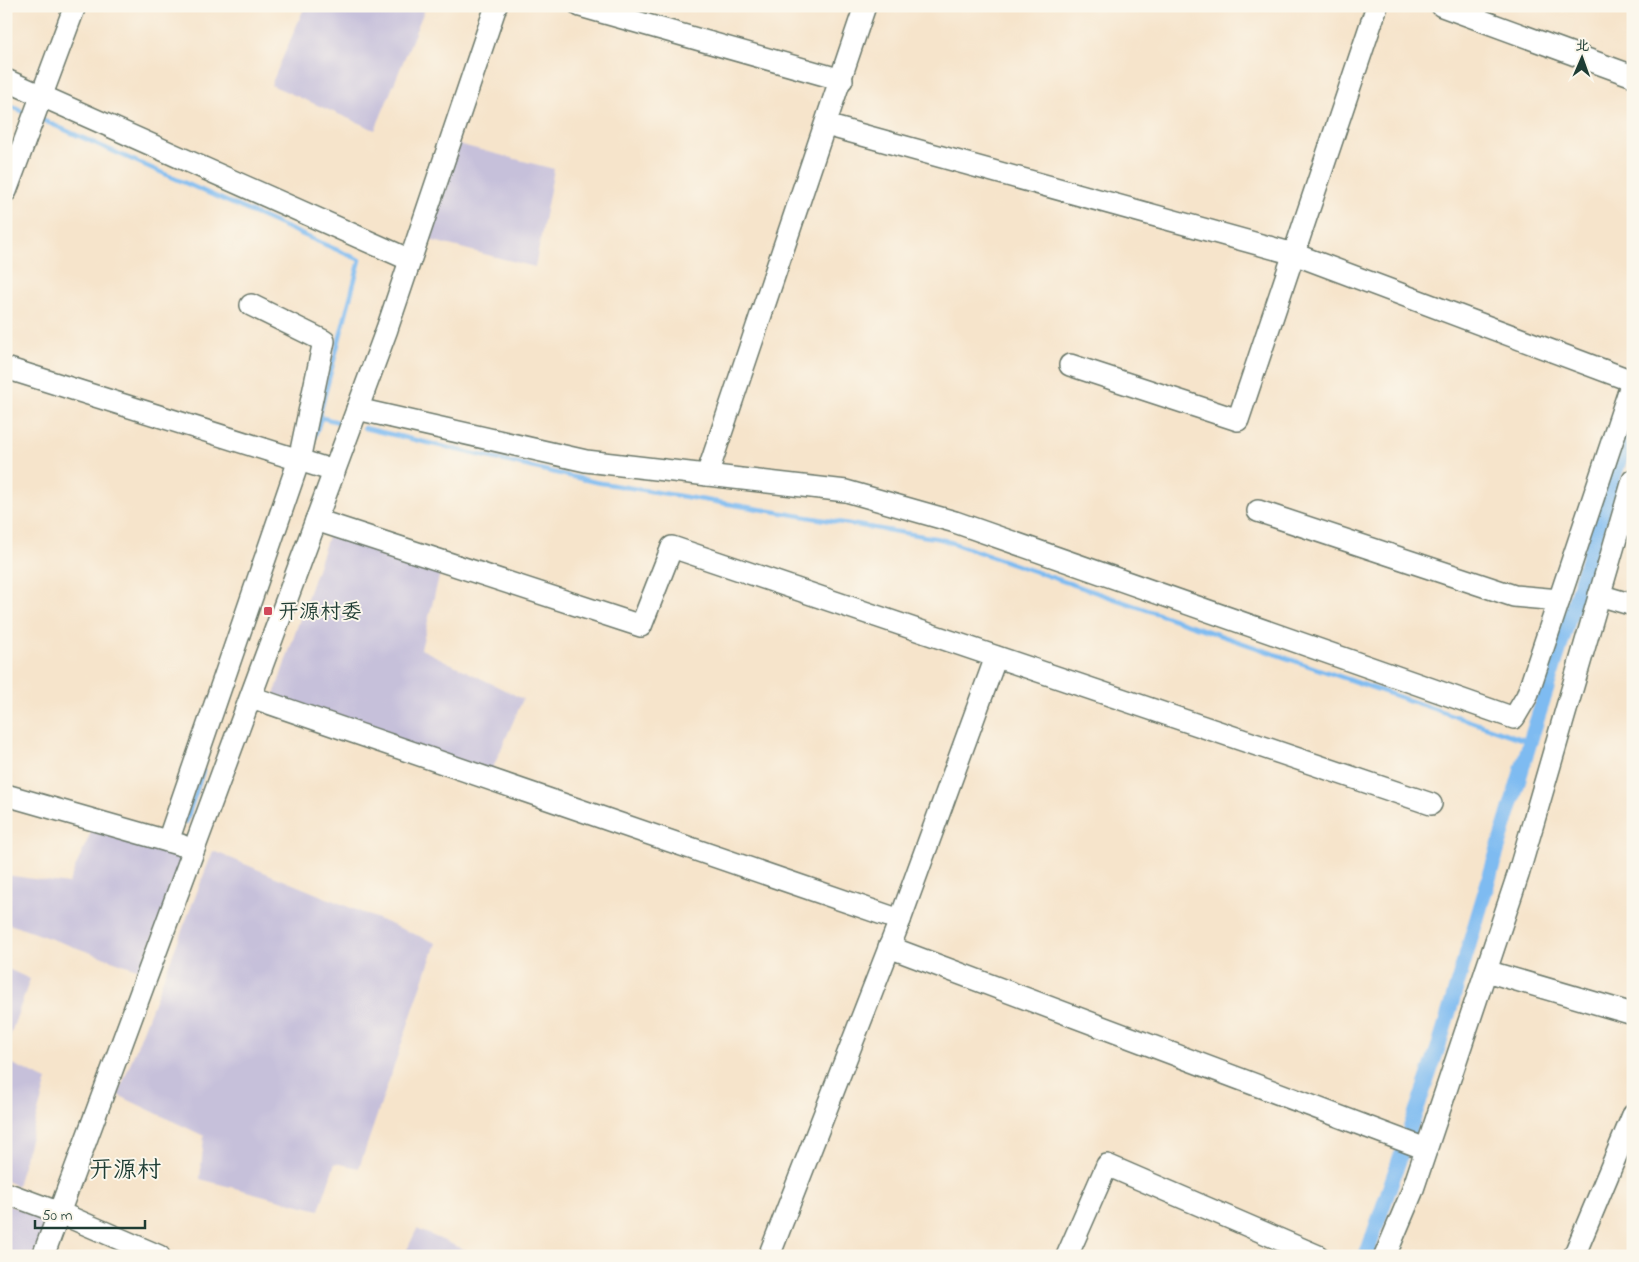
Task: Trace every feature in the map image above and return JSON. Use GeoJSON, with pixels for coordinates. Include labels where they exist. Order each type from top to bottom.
{"type":"FeatureCollection","features":[{"type":"Feature","properties":{"kind":"street"},"geometry":{"type":"LineString","coordinates":[[6,191],[75,6]]}},
{"type":"Feature","properties":{"kind":"street"},"geometry":{"type":"LineString","coordinates":[[43,1256],[357,409],[410,260],[496,6]]}},
{"type":"Feature","properties":{"kind":"street"},"geometry":{"type":"LineString","coordinates":[[580,6],[842,80]]}},
{"type":"Feature","properties":{"kind":"street"},"geometry":{"type":"LineString","coordinates":[[707,475],[842,80],[865,6]]}},
{"type":"Feature","properties":{"kind":"street"},"geometry":{"type":"LineString","coordinates":[[1070,365],[1238,420],[1377,6]]}},
{"type":"Feature","properties":{"kind":"street"},"geometry":{"type":"LineString","coordinates":[[1442,6],[1633,76]]}},
{"type":"Feature","properties":{"kind":"street"},"geometry":{"type":"LineString","coordinates":[[6,80],[36,109],[410,260]]}},
{"type":"Feature","properties":{"kind":"street"},"geometry":{"type":"LineString","coordinates":[[357,409],[586,461],[846,491],[954,522],[1514,718],[1527,696],[1632,380],[1294,254],[826,124]]}},
{"type":"Feature","properties":{"kind":"street"},"geometry":{"type":"LineString","coordinates":[[168,841],[306,462],[324,341],[251,306]]}},
{"type":"Feature","properties":{"kind":"street"},"geometry":{"type":"LineString","coordinates":[[6,368],[334,471]]}},
{"type":"Feature","properties":{"kind":"street"},"geometry":{"type":"LineString","coordinates":[[1385,1256],[1412,1192],[1518,875],[1633,480]]}},
{"type":"Feature","properties":{"kind":"street"},"geometry":{"type":"LineString","coordinates":[[1258,510],[1514,596],[1559,600]]}},
{"type":"Feature","properties":{"kind":"street"},"geometry":{"type":"LineString","coordinates":[[316,520],[641,626],[672,547],[1431,804]]}},
{"type":"Feature","properties":{"kind":"street"},"geometry":{"type":"LineString","coordinates":[[1599,596],[1633,605]]}},
{"type":"Feature","properties":{"kind":"street"},"geometry":{"type":"LineString","coordinates":[[769,1256],[900,920],[996,657]]}},
{"type":"Feature","properties":{"kind":"street"},"geometry":{"type":"LineString","coordinates":[[251,697],[900,920]]}},
{"type":"Feature","properties":{"kind":"street"},"geometry":{"type":"LineString","coordinates":[[6,795],[194,850]]}},
{"type":"Feature","properties":{"kind":"street"},"geometry":{"type":"LineString","coordinates":[[889,947],[1426,1148]]}},
{"type":"Feature","properties":{"kind":"street"},"geometry":{"type":"LineString","coordinates":[[1486,971],[1633,1014]]}},
{"type":"Feature","properties":{"kind":"street"},"geometry":{"type":"LineString","coordinates":[[1574,1256],[1633,1114]]}},
{"type":"Feature","properties":{"kind":"street"},"geometry":{"type":"LineString","coordinates":[[1067,1256],[1107,1165],[1318,1256]]}},
{"type":"Feature","properties":{"kind":"street"},"geometry":{"type":"LineString","coordinates":[[6,1193],[60,1213],[159,1256]]}},
{"type":"Feature","properties":{"kind":"shaded area"},"geometry":{"type":"Polygon","coordinates":[[[305,6],[426,6],[375,130],[271,85],[305,6]]]}},
{"type":"Feature","properties":{"kind":"shaded area"},"geometry":{"type":"Polygon","coordinates":[[[450,142],[554,169],[535,267],[418,237],[450,142]]]}},
{"type":"Feature","properties":{"kind":"shaded area"},"geometry":{"type":"Polygon","coordinates":[[[332,525],[443,561],[421,649],[523,699],[488,779],[274,695],[332,525]]]}},
{"type":"Feature","properties":{"kind":"shaded area"},"geometry":{"type":"Polygon","coordinates":[[[92,830],[186,855],[140,970],[6,923],[6,875],[68,884],[92,830]]]}},
{"type":"Feature","properties":{"kind":"shaded area"},"geometry":{"type":"Polygon","coordinates":[[[213,851],[436,943],[359,1168],[335,1163],[319,1210],[200,1179],[204,1136],[118,1095],[213,851]]]}},
{"type":"Feature","properties":{"kind":"shaded area"},"geometry":{"type":"Polygon","coordinates":[[[6,968],[30,979],[6,1047],[6,968]]]}},
{"type":"Feature","properties":{"kind":"shaded area"},"geometry":{"type":"Polygon","coordinates":[[[6,1061],[47,1080],[17,1186],[6,1181],[6,1061]]]}},
{"type":"Feature","properties":{"kind":"shaded area"},"geometry":{"type":"Polygon","coordinates":[[[6,1204],[47,1221],[33,1256],[6,1256],[6,1204]]]}},
{"type":"Feature","properties":{"kind":"shaded area"},"geometry":{"type":"Polygon","coordinates":[[[417,1229],[479,1256],[404,1256],[417,1229]]]}},
{"type":"Feature","properties":{"kind":"waterway"},"geometry":{"type":"LineString","coordinates":[[6,104],[28,114]]}},
{"type":"Feature","properties":{"kind":"waterway"},"geometry":{"type":"LineString","coordinates":[[40,119],[360,260],[319,417],[338,422]]}},
{"type":"Feature","properties":{"kind":"waterway"},"geometry":{"type":"LineString","coordinates":[[1366,1256],[1439,1045],[1530,742],[1633,417]]}},
{"type":"Feature","properties":{"kind":"waterway"},"geometry":{"type":"LineString","coordinates":[[313,441],[321,418]]}},
{"type":"Feature","properties":{"kind":"waterway"},"geometry":{"type":"LineString","coordinates":[[364,428],[595,482],[941,539],[1530,742]]}},
{"type":"Feature","properties":{"kind":"waterway"},"geometry":{"type":"LineString","coordinates":[[186,822],[203,771]]}},
{"type":"Feature","properties":{"kind":"place","name":"开源村委"},"geometry":{"type":"Point","coordinates":[268,611]}},
{"type":"Feature","properties":{"kind":"district","name":"开源村"},"geometry":{"type":"Point","coordinates":[125,1169]}}]}
